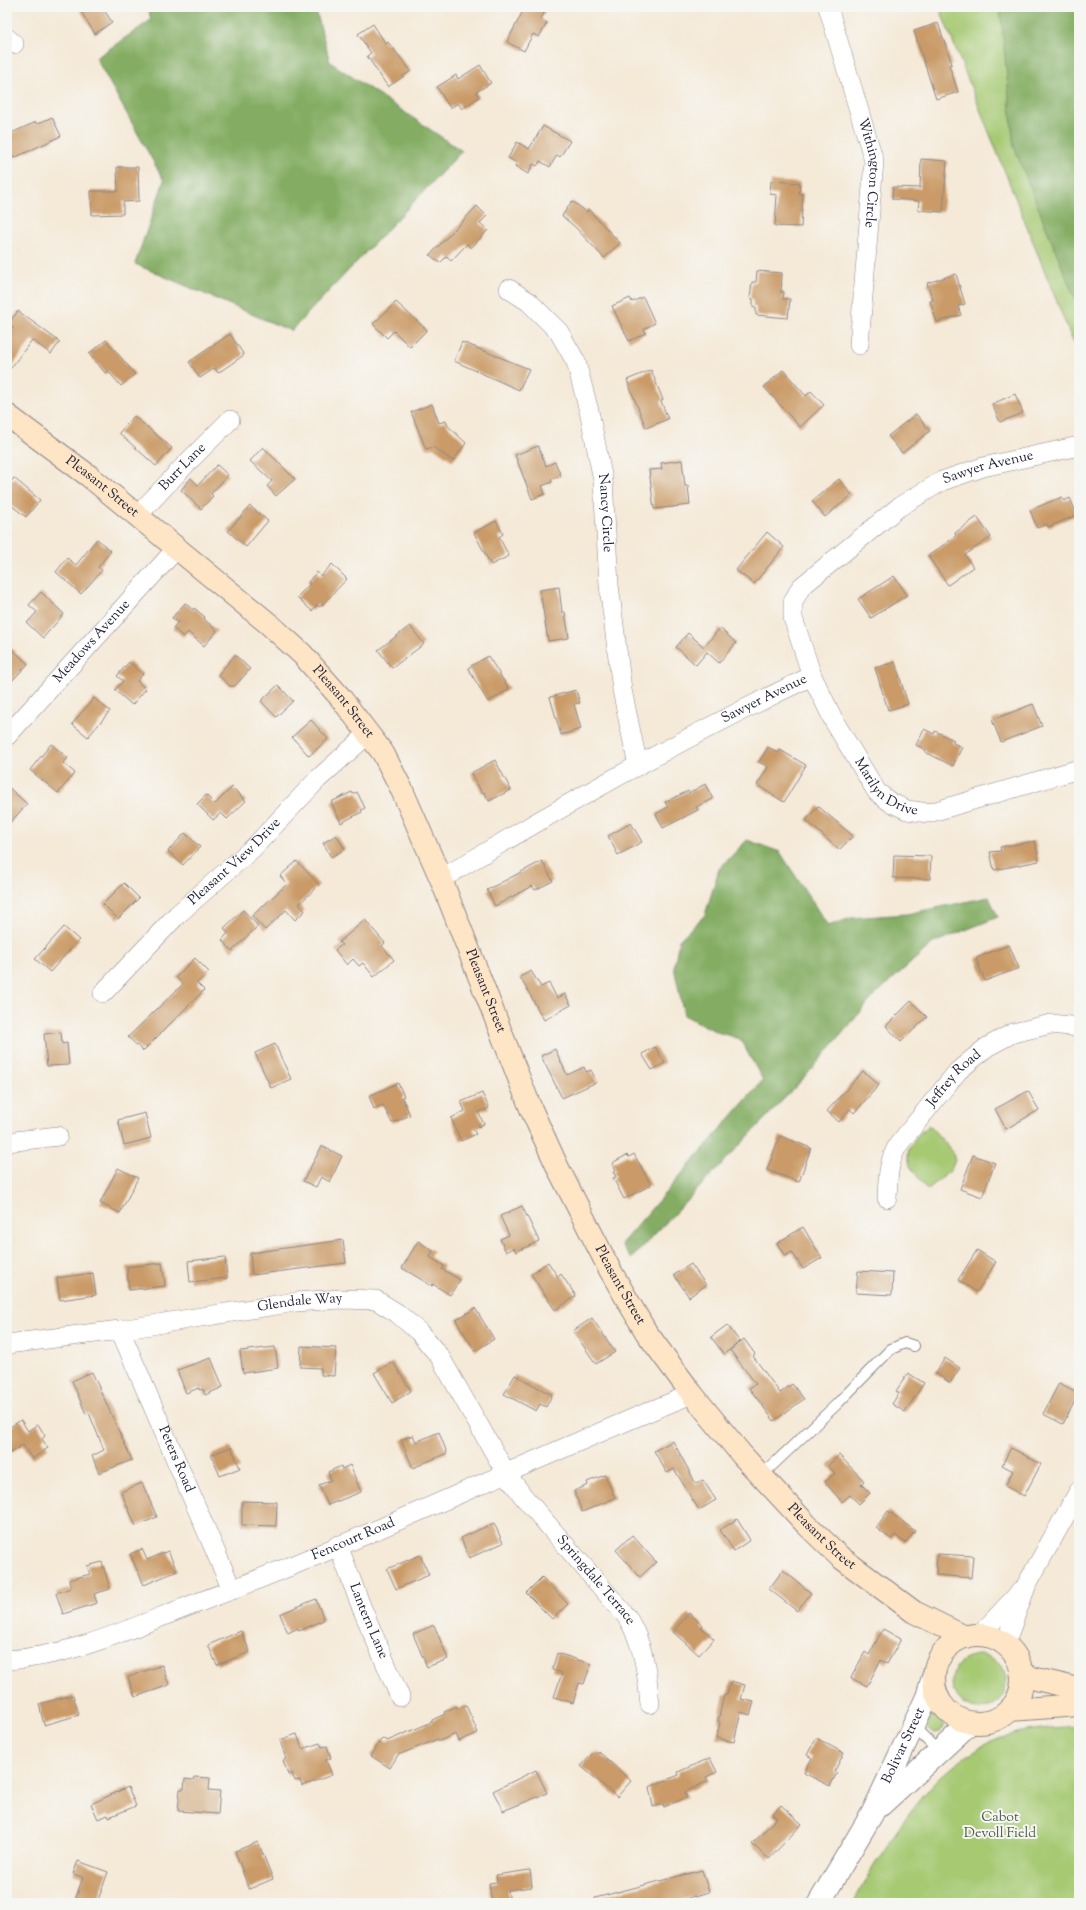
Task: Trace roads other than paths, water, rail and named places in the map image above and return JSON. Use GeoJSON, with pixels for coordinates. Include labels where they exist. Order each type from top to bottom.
{"type":"FeatureCollection","features":[{"type":"Feature","properties":{"kind":"main road","name":"Pleasant Street"},"geometry":{"type":"LineString","coordinates":[[7,415],[89,476],[269,624],[302,654],[340,696],[383,753],[401,788],[441,878],[531,1109],[571,1197],[610,1270],[646,1332],[692,1394],[742,1455],[806,1524],[840,1557],[914,1612],[972,1636]]}},
{"type":"Feature","properties":{"kind":"main road","name":"Pleasant Street"},"geometry":{"type":"LineString","coordinates":[[914,1612],[930,1635],[937,1666]]}},
{"type":"Feature","properties":{"kind":"main road"},"geometry":{"type":"LineString","coordinates":[[972,1636],[996,1639],[1005,1644],[1013,1652],[1021,1671],[1020,1692],[1009,1710],[991,1721],[970,1722],[950,1714],[943,1706],[936,1692],[937,1666],[946,1648],[972,1636]]}},
{"type":"Feature","properties":{"kind":"main road"},"geometry":{"type":"LineString","coordinates":[[1021,1671],[1032,1678],[1079,1689]]}},
{"type":"Feature","properties":{"kind":"main road"},"geometry":{"type":"LineString","coordinates":[[1009,1710],[1079,1705]]}},
{"type":"Feature","properties":{"kind":"street","name":"Withington Circle"},"geometry":{"type":"LineString","coordinates":[[828,7],[874,161],[859,345]]}},
{"type":"Feature","properties":{"kind":"street","name":"Nancy Circle"},"geometry":{"type":"LineString","coordinates":[[509,289],[529,302],[559,332],[576,362],[589,411],[603,480],[609,585],[622,690],[638,766]]}},
{"type":"Feature","properties":{"kind":"street","name":"Burr Lane"},"geometry":{"type":"LineString","coordinates":[[138,516],[184,466],[230,420]]}},
{"type":"Feature","properties":{"kind":"street","name":"Sawyer Avenue"},"geometry":{"type":"LineString","coordinates":[[441,878],[516,834],[743,708],[812,676],[793,618],[793,602],[801,587],[899,507],[942,480],[983,467],[1079,446]]}},
{"type":"Feature","properties":{"kind":"street","name":"Meadows Avenue"},"geometry":{"type":"LineString","coordinates":[[7,736],[177,548]]}},
{"type":"Feature","properties":{"kind":"street","name":"Marilyn Drive"},"geometry":{"type":"LineString","coordinates":[[812,676],[835,723],[877,792],[890,802],[907,810],[929,814],[1079,769]]}},
{"type":"Feature","properties":{"kind":"street","name":"Pleasant View Drive"},"geometry":{"type":"LineString","coordinates":[[103,993],[177,915],[253,848],[318,779],[368,734]]}},
{"type":"Feature","properties":{"kind":"street","name":"Jeffrey Road"},"geometry":{"type":"LineString","coordinates":[[887,1198],[888,1172],[892,1156],[898,1145],[958,1071],[987,1047],[1013,1034],[1051,1024],[1079,1027]]}},
{"type":"Feature","properties":{"kind":"street"},"geometry":{"type":"LineString","coordinates":[[7,1142],[58,1136]]}},
{"type":"Feature","properties":{"kind":"street","name":"Glendale Way"},"geometry":{"type":"LineString","coordinates":[[7,1344],[120,1330],[295,1302],[342,1299],[376,1300],[397,1313],[413,1327],[440,1357],[506,1473]]}},
{"type":"Feature","properties":{"kind":"street","name":"Peters Road"},"geometry":{"type":"LineString","coordinates":[[120,1330],[232,1590]]}},
{"type":"Feature","properties":{"kind":"street","name":"Fencourt Road"},"geometry":{"type":"LineString","coordinates":[[7,1660],[34,1659],[94,1644],[232,1590],[692,1394]]}},
{"type":"Feature","properties":{"kind":"street","name":"Springdale Terrace"},"geometry":{"type":"LineString","coordinates":[[506,1473],[523,1496],[621,1608],[633,1625],[645,1663],[650,1704]]}},
{"type":"Feature","properties":{"kind":"street"},"geometry":{"type":"LineString","coordinates":[[1005,1644],[1027,1584],[1079,1491]]}},
{"type":"Feature","properties":{"kind":"street","name":"Lantern Lane"},"geometry":{"type":"LineString","coordinates":[[338,1545],[361,1606],[400,1698]]}},
{"type":"Feature","properties":{"kind":"street"},"geometry":{"type":"LineString","coordinates":[[972,1636],[1027,1584]]}},
{"type":"Feature","properties":{"kind":"street","name":"Bolivar Street"},"geometry":{"type":"LineString","coordinates":[[819,1903],[872,1814],[927,1697],[937,1666]]}},
{"type":"Feature","properties":{"kind":"street","name":"Bolivar Street"},"geometry":{"type":"LineString","coordinates":[[872,1814],[970,1722]]}},
{"type":"Feature","properties":{"kind":"lane"},"geometry":{"type":"LineString","coordinates":[[761,1476],[837,1404],[891,1349],[905,1343],[914,1346]]}},
{"type":"Feature","properties":{"kind":"lane"},"geometry":{"type":"LineString","coordinates":[[913,1726],[938,1751]]}},
{"type":"Feature","properties":{"kind":"park label","name":"Cabot Devoll Field"},"geometry":{"type":"Point","coordinates":[1000,1826]}}]}
